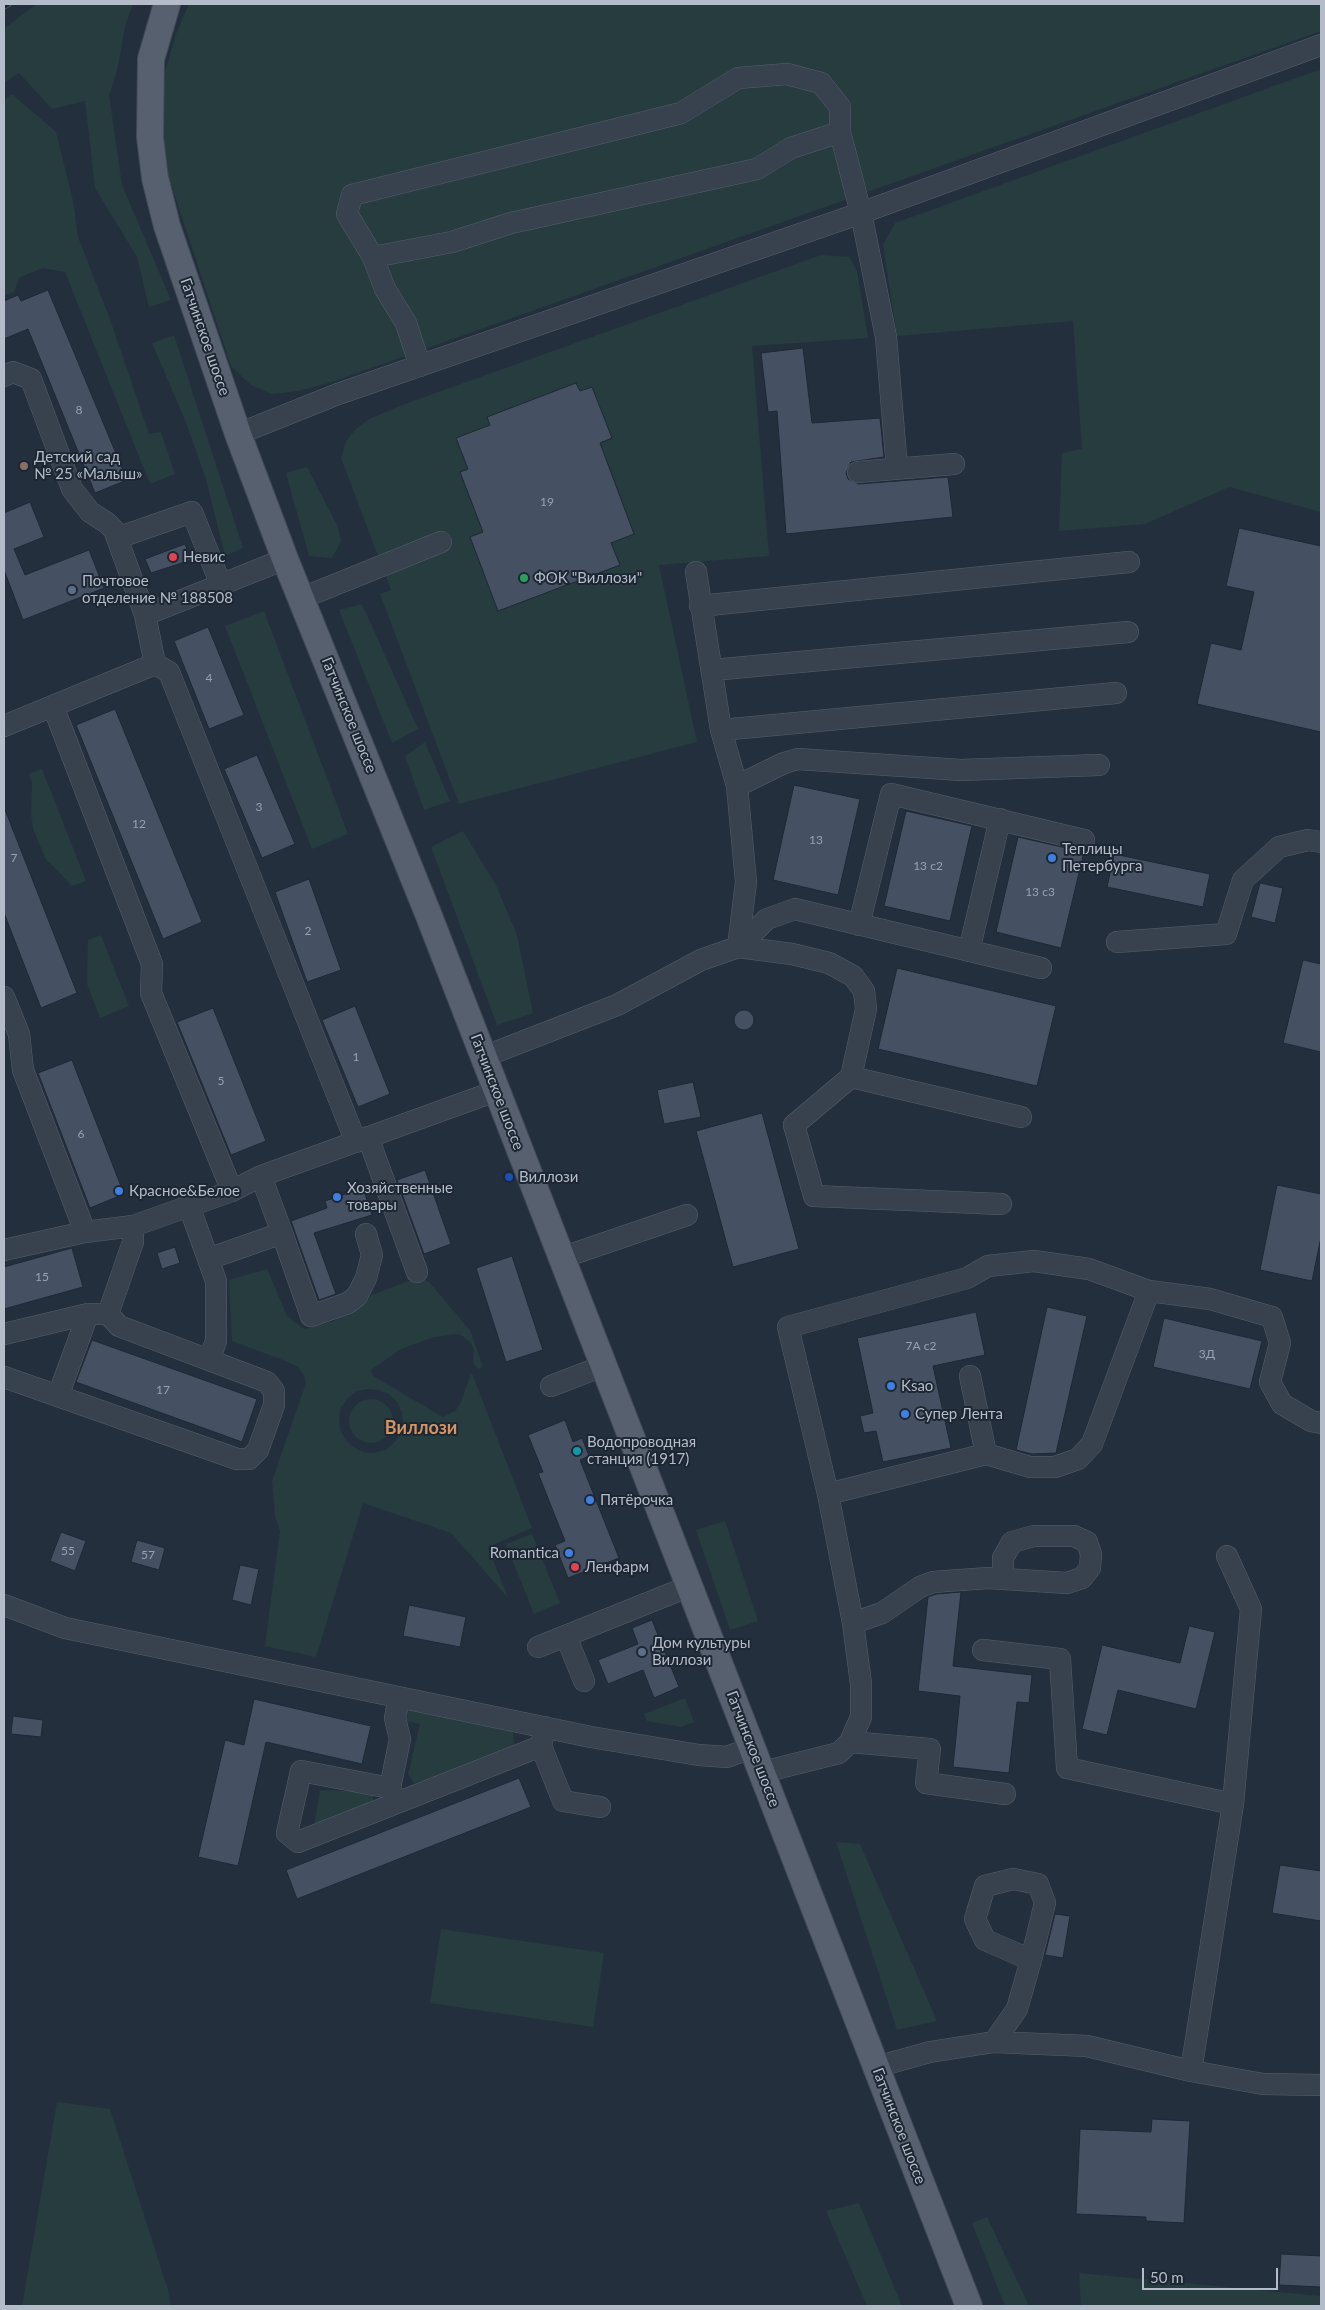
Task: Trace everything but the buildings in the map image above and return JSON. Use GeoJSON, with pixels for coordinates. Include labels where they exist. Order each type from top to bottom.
{"type":"FeatureCollection","features":[{"type":"Feature","properties":{"kind":"main road","name":"Гатчинское шоссе"},"geometry":{"type":"LineString","coordinates":[[167,4],[151,59],[150,137],[155,178],[167,226],[238,434],[285,559],[389,815],[763,1772],[969,2306]]}},
{"type":"Feature","properties":{"kind":"street"},"geometry":{"type":"LineString","coordinates":[[238,434],[338,394],[861,213],[1321,45]]}},
{"type":"Feature","properties":{"kind":"street"},"geometry":{"type":"LineString","coordinates":[[420,366],[406,323],[385,289],[373,257],[347,214],[352,196],[682,114],[738,78],[787,74],[821,84],[840,107],[840,132],[861,213],[886,337],[897,468]]}},
{"type":"Feature","properties":{"kind":"street"},"geometry":{"type":"LineString","coordinates":[[373,257],[452,242],[511,223],[757,169],[791,148],[840,132]]}},
{"type":"Feature","properties":{"kind":"street"},"geometry":{"type":"LineString","coordinates":[[4,376],[13,372],[31,379],[74,494],[94,516],[111,526],[117,538],[145,615],[155,664],[169,672],[417,1272]]}},
{"type":"Feature","properties":{"kind":"street"},"geometry":{"type":"LineString","coordinates":[[858,472],[954,464]]}},
{"type":"Feature","properties":{"kind":"street"},"geometry":{"type":"LineString","coordinates":[[117,538],[192,512],[220,585]]}},
{"type":"Feature","properties":{"kind":"street"},"geometry":{"type":"LineString","coordinates":[[302,598],[441,542]]}},
{"type":"Feature","properties":{"kind":"street"},"geometry":{"type":"LineString","coordinates":[[145,615],[285,559]]}},
{"type":"Feature","properties":{"kind":"street"},"geometry":{"type":"LineString","coordinates":[[700,606],[1129,562]]}},
{"type":"Feature","properties":{"kind":"street"},"geometry":{"type":"LineString","coordinates":[[696,572],[721,730],[737,786],[746,882],[738,947]]}},
{"type":"Feature","properties":{"kind":"street"},"geometry":{"type":"LineString","coordinates":[[712,670],[1128,632]]}},
{"type":"Feature","properties":{"kind":"street"},"geometry":{"type":"LineString","coordinates":[[4,726],[155,664]]}},
{"type":"Feature","properties":{"kind":"street"},"geometry":{"type":"LineString","coordinates":[[721,730],[1116,693]]}},
{"type":"Feature","properties":{"kind":"street"},"geometry":{"type":"LineString","coordinates":[[53,706],[152,964],[151,993],[232,1191]]}},
{"type":"Feature","properties":{"kind":"street"},"geometry":{"type":"LineString","coordinates":[[737,786],[784,763],[798,759],[961,770],[1099,765]]}},
{"type":"Feature","properties":{"kind":"street"},"geometry":{"type":"LineString","coordinates":[[859,925],[891,794],[1084,840]]}},
{"type":"Feature","properties":{"kind":"street"},"geometry":{"type":"LineString","coordinates":[[969,951],[1000,820]]}},
{"type":"Feature","properties":{"kind":"street"},"geometry":{"type":"LineString","coordinates":[[1117,942],[1226,934],[1243,880],[1279,847],[1308,840],[1321,842]]}},
{"type":"Feature","properties":{"kind":"street"},"geometry":{"type":"LineString","coordinates":[[483,1057],[617,1005],[701,960],[738,947],[767,919],[795,909],[1041,968]]}},
{"type":"Feature","properties":{"kind":"street"},"geometry":{"type":"LineString","coordinates":[[738,947],[792,954],[829,963],[853,976],[864,991],[866,1009],[851,1077],[794,1125],[814,1196],[1001,1204]]}},
{"type":"Feature","properties":{"kind":"street"},"geometry":{"type":"LineString","coordinates":[[4,996],[19,1034],[23,1070],[85,1232]]}},
{"type":"Feature","properties":{"kind":"street"},"geometry":{"type":"LineString","coordinates":[[851,1077],[1021,1117]]}},
{"type":"Feature","properties":{"kind":"street"},"geometry":{"type":"LineString","coordinates":[[4,1250],[85,1232],[134,1226],[232,1191],[261,1176],[496,1091]]}},
{"type":"Feature","properties":{"kind":"street"},"geometry":{"type":"LineString","coordinates":[[261,1176],[311,1316],[348,1303],[357,1296],[366,1278],[372,1255],[366,1234]]}},
{"type":"Feature","properties":{"kind":"street"},"geometry":{"type":"LineString","coordinates":[[189,1206],[216,1281],[216,1341],[209,1360]]}},
{"type":"Feature","properties":{"kind":"street"},"geometry":{"type":"LineString","coordinates":[[561,1258],[687,1214]]}},
{"type":"Feature","properties":{"kind":"street"},"geometry":{"type":"LineString","coordinates":[[58,1396],[133,1242],[134,1226]]}},
{"type":"Feature","properties":{"kind":"street"},"geometry":{"type":"LineString","coordinates":[[208,1259],[282,1233]]}},
{"type":"Feature","properties":{"kind":"street"},"geometry":{"type":"LineString","coordinates":[[763,1772],[839,1753],[850,1742],[861,1716],[861,1684],[853,1623],[828,1494],[788,1327],[967,1278],[988,1266],[1034,1261],[1089,1269],[1149,1291],[1210,1299],[1272,1317],[1280,1343],[1270,1382],[1282,1404],[1311,1421],[1321,1423]]}},
{"type":"Feature","properties":{"kind":"street"},"geometry":{"type":"LineString","coordinates":[[828,1494],[986,1454],[1030,1467],[1055,1467],[1078,1459],[1092,1444],[1149,1291]]}},
{"type":"Feature","properties":{"kind":"street"},"geometry":{"type":"LineString","coordinates":[[4,1334],[98,1314],[119,1326],[267,1382],[274,1391],[274,1405],[258,1450],[249,1459],[237,1458],[4,1377]]}},
{"type":"Feature","properties":{"kind":"street"},"geometry":{"type":"LineString","coordinates":[[552,1386],[603,1366]]}},
{"type":"Feature","properties":{"kind":"street"},"geometry":{"type":"LineString","coordinates":[[970,1376],[986,1454]]}},
{"type":"Feature","properties":{"kind":"street"},"geometry":{"type":"LineString","coordinates":[[1192,2071],[1233,1804],[1251,1609],[1228,1556]]}},
{"type":"Feature","properties":{"kind":"street"},"geometry":{"type":"LineString","coordinates":[[853,1623],[882,1613],[920,1587],[933,1582],[1002,1579]]}},
{"type":"Feature","properties":{"kind":"street"},"geometry":{"type":"LineString","coordinates":[[538,1647],[690,1586]]}},
{"type":"Feature","properties":{"kind":"street"},"geometry":{"type":"LineString","coordinates":[[4,1606],[64,1628],[399,1698],[543,1737],[727,1757],[753,1747]]}},
{"type":"Feature","properties":{"kind":"street"},"geometry":{"type":"LineString","coordinates":[[566,1636],[584,1681]]}},
{"type":"Feature","properties":{"kind":"street"},"geometry":{"type":"LineString","coordinates":[[983,1650],[1060,1659],[1067,1768],[1233,1804]]}},
{"type":"Feature","properties":{"kind":"street"},"geometry":{"type":"LineString","coordinates":[[393,1795],[400,1738],[395,1718],[399,1698]]}},
{"type":"Feature","properties":{"kind":"street"},"geometry":{"type":"LineString","coordinates":[[393,1795],[301,1771],[287,1833],[298,1842],[393,1795],[543,1737]]}},
{"type":"Feature","properties":{"kind":"street"},"geometry":{"type":"LineString","coordinates":[[543,1737],[563,1801],[600,1807]]}},
{"type":"Feature","properties":{"kind":"street"},"geometry":{"type":"LineString","coordinates":[[850,1742],[930,1749],[926,1783],[1005,1794]]}},
{"type":"Feature","properties":{"kind":"street"},"geometry":{"type":"LineString","coordinates":[[994,2042],[1017,2009],[1031,1960]]}},
{"type":"Feature","properties":{"kind":"street"},"geometry":{"type":"LineString","coordinates":[[876,2068],[930,2052],[994,2042],[1087,2046],[1192,2071],[1263,2084],[1321,2085]]}},
{"type":"Feature","properties":{"kind":"green space"},"geometry":{"type":"Polygon","coordinates":[[[36,4],[133,4],[125,27],[117,71],[109,95],[122,185],[171,300],[149,307],[137,257],[95,188],[85,101],[52,109],[19,73],[4,83],[4,29],[36,4]]]}},
{"type":"Feature","properties":{"kind":"green space"},"geometry":{"type":"Polygon","coordinates":[[[189,4],[1321,4],[1321,31],[329,383],[298,391],[272,394],[251,385],[231,366],[168,175],[162,116],[165,72],[176,34],[189,4]]]}},
{"type":"Feature","properties":{"kind":"green space"},"geometry":{"type":"Polygon","coordinates":[[[1321,69],[1321,512],[1229,487],[1145,524],[1059,531],[1062,453],[1082,449],[1073,321],[897,336],[883,245],[895,223],[1321,69]]]}},
{"type":"Feature","properties":{"kind":"green space"},"geometry":{"type":"Polygon","coordinates":[[[12,94],[56,132],[73,201],[78,237],[110,319],[149,434],[161,432],[175,474],[150,484],[65,272],[43,268],[20,277],[14,292],[4,296],[4,100],[12,94]]]}},
{"type":"Feature","properties":{"kind":"green space","name":"ФОК \"Виллози\""},"geometry":{"type":"Polygon","coordinates":[[[821,255],[849,257],[857,271],[868,338],[752,346],[769,556],[659,565],[697,742],[459,804],[380,594],[391,590],[341,458],[346,441],[356,429],[369,419],[405,404],[821,255]]]}},
{"type":"Feature","properties":{"kind":"green space"},"geometry":{"type":"Polygon","coordinates":[[[174,335],[243,548],[225,556],[206,479],[185,420],[152,343],[174,335]]]}},
{"type":"Feature","properties":{"kind":"green space"},"geometry":{"type":"Polygon","coordinates":[[[307,467],[337,525],[341,541],[332,558],[309,556],[286,473],[307,467]]]}},
{"type":"Feature","properties":{"kind":"green space"},"geometry":{"type":"Polygon","coordinates":[[[362,604],[418,729],[392,743],[339,610],[362,604]]]}},
{"type":"Feature","properties":{"kind":"green space"},"geometry":{"type":"Polygon","coordinates":[[[264,611],[348,834],[312,849],[225,626],[264,611]]]}},
{"type":"Feature","properties":{"kind":"green space"},"geometry":{"type":"Polygon","coordinates":[[[425,742],[450,801],[424,810],[405,756],[425,742]]]}},
{"type":"Feature","properties":{"kind":"green space"},"geometry":{"type":"Polygon","coordinates":[[[42,769],[86,881],[72,886],[45,858],[33,828],[31,814],[32,783],[29,774],[42,769]]]}},
{"type":"Feature","properties":{"kind":"green space"},"geometry":{"type":"Polygon","coordinates":[[[463,831],[496,885],[517,935],[533,1013],[497,1025],[431,847],[463,831]]]}},
{"type":"Feature","properties":{"kind":"green space"},"geometry":{"type":"Polygon","coordinates":[[[101,935],[129,1006],[100,1018],[87,984],[88,940],[101,935]]]}},
{"type":"Feature","properties":{"kind":"green space"},"geometry":{"type":"Polygon","coordinates":[[[267,1269],[287,1316],[304,1329],[334,1321],[360,1307],[372,1295],[419,1277],[429,1282],[470,1330],[483,1367],[478,1369],[473,1363],[474,1350],[471,1343],[461,1335],[454,1334],[431,1338],[401,1349],[371,1370],[373,1376],[443,1417],[455,1411],[461,1402],[471,1373],[473,1376],[532,1528],[488,1547],[508,1598],[451,1533],[363,1503],[316,1657],[265,1646],[280,1531],[275,1516],[272,1481],[306,1383],[304,1375],[298,1367],[232,1341],[229,1280],[267,1269]],[[379,1390],[357,1391],[341,1407],[340,1429],[345,1439],[353,1447],[363,1452],[374,1453],[385,1450],[394,1443],[400,1434],[403,1423],[402,1412],[397,1402],[389,1394],[379,1390]]]}},
{"type":"Feature","properties":{"kind":"green space"},"geometry":{"type":"Polygon","coordinates":[[[375,1399],[387,1405],[392,1412],[392,1430],[387,1437],[380,1442],[367,1443],[359,1440],[352,1433],[349,1417],[352,1409],[359,1402],[375,1399]]]}},
{"type":"Feature","properties":{"kind":"green space"},"geometry":{"type":"Polygon","coordinates":[[[725,1521],[758,1621],[730,1630],[696,1530],[725,1521]]]}},
{"type":"Feature","properties":{"kind":"green space"},"geometry":{"type":"Polygon","coordinates":[[[532,1534],[560,1603],[534,1614],[506,1544],[532,1534]]]}},
{"type":"Feature","properties":{"kind":"green space"},"geometry":{"type":"Polygon","coordinates":[[[685,1698],[694,1722],[681,1727],[647,1721],[644,1714],[685,1698]]]}},
{"type":"Feature","properties":{"kind":"green space"},"geometry":{"type":"Polygon","coordinates":[[[409,1710],[513,1732],[514,1745],[414,1783],[408,1774],[420,1724],[406,1721],[409,1710]]]}},
{"type":"Feature","properties":{"kind":"green space"},"geometry":{"type":"Polygon","coordinates":[[[320,1790],[374,1792],[373,1804],[314,1826],[320,1790]]]}},
{"type":"Feature","properties":{"kind":"green space"},"geometry":{"type":"Polygon","coordinates":[[[836,1842],[860,1844],[937,2021],[897,2030],[836,1842]]]}},
{"type":"Feature","properties":{"kind":"green space"},"geometry":{"type":"Polygon","coordinates":[[[441,1929],[604,1953],[593,2027],[430,2003],[441,1929]]]}},
{"type":"Feature","properties":{"kind":"green space"},"geometry":{"type":"Polygon","coordinates":[[[57,2102],[110,2109],[168,2290],[171,2306],[22,2306],[57,2102]]]}},
{"type":"Feature","properties":{"kind":"green space"},"geometry":{"type":"Polygon","coordinates":[[[859,2203],[902,2306],[867,2306],[826,2211],[859,2203]]]}},
{"type":"Feature","properties":{"kind":"green space"},"geometry":{"type":"Polygon","coordinates":[[[987,2217],[1029,2306],[1005,2306],[972,2223],[987,2217]]]}},
{"type":"Feature","properties":{"kind":"green space"},"geometry":{"type":"Polygon","coordinates":[[[1079,2273],[1321,2296],[1321,2306],[1081,2306],[1079,2273]]]}},
{"type":"Feature","properties":{"kind":"railway"},"geometry":{"type":"LineString","coordinates":[[4,7],[9,4]]}},
{"type":"Feature","properties":{"kind":"place","name":"Детский сад № 25 «Малыш»"},"geometry":{"type":"Point","coordinates":[24,466]}},
{"type":"Feature","properties":{"kind":"place","name":"Невис"},"geometry":{"type":"Point","coordinates":[173,557]}},
{"type":"Feature","properties":{"kind":"place","name":"ФОК \"Виллози\""},"geometry":{"type":"Point","coordinates":[524,578]}},
{"type":"Feature","properties":{"kind":"place","name":"Почтовое отделение № 188508"},"geometry":{"type":"Point","coordinates":[72,590]}},
{"type":"Feature","properties":{"kind":"place","name":"Теплицы Петербурга"},"geometry":{"type":"Point","coordinates":[1052,858]}},
{"type":"Feature","properties":{"kind":"place","name":"Виллози"},"geometry":{"type":"Point","coordinates":[509,1177]}},
{"type":"Feature","properties":{"kind":"place","name":"Красное&Белое"},"geometry":{"type":"Point","coordinates":[119,1191]}},
{"type":"Feature","properties":{"kind":"place","name":"Хозяйственные товары"},"geometry":{"type":"Point","coordinates":[337,1197]}},
{"type":"Feature","properties":{"kind":"place","name":"Ksao"},"geometry":{"type":"Point","coordinates":[891,1386]}},
{"type":"Feature","properties":{"kind":"place","name":"Супер Лента"},"geometry":{"type":"Point","coordinates":[905,1414]}},
{"type":"Feature","properties":{"kind":"place","name":"Водопроводная станция (1917)"},"geometry":{"type":"Point","coordinates":[577,1451]}},
{"type":"Feature","properties":{"kind":"place","name":"Пятёрочка"},"geometry":{"type":"Point","coordinates":[590,1500]}},
{"type":"Feature","properties":{"kind":"place","name":"Romantica"},"geometry":{"type":"Point","coordinates":[569,1553]}},
{"type":"Feature","properties":{"kind":"place","name":"Ленфарм"},"geometry":{"type":"Point","coordinates":[575,1567]}},
{"type":"Feature","properties":{"kind":"place","name":"Дом культуры Виллози"},"geometry":{"type":"Point","coordinates":[642,1652]}},
{"type":"Feature","properties":{"kind":"district","name":"Виллози"},"geometry":{"type":"Point","coordinates":[421,1428]}}]}
